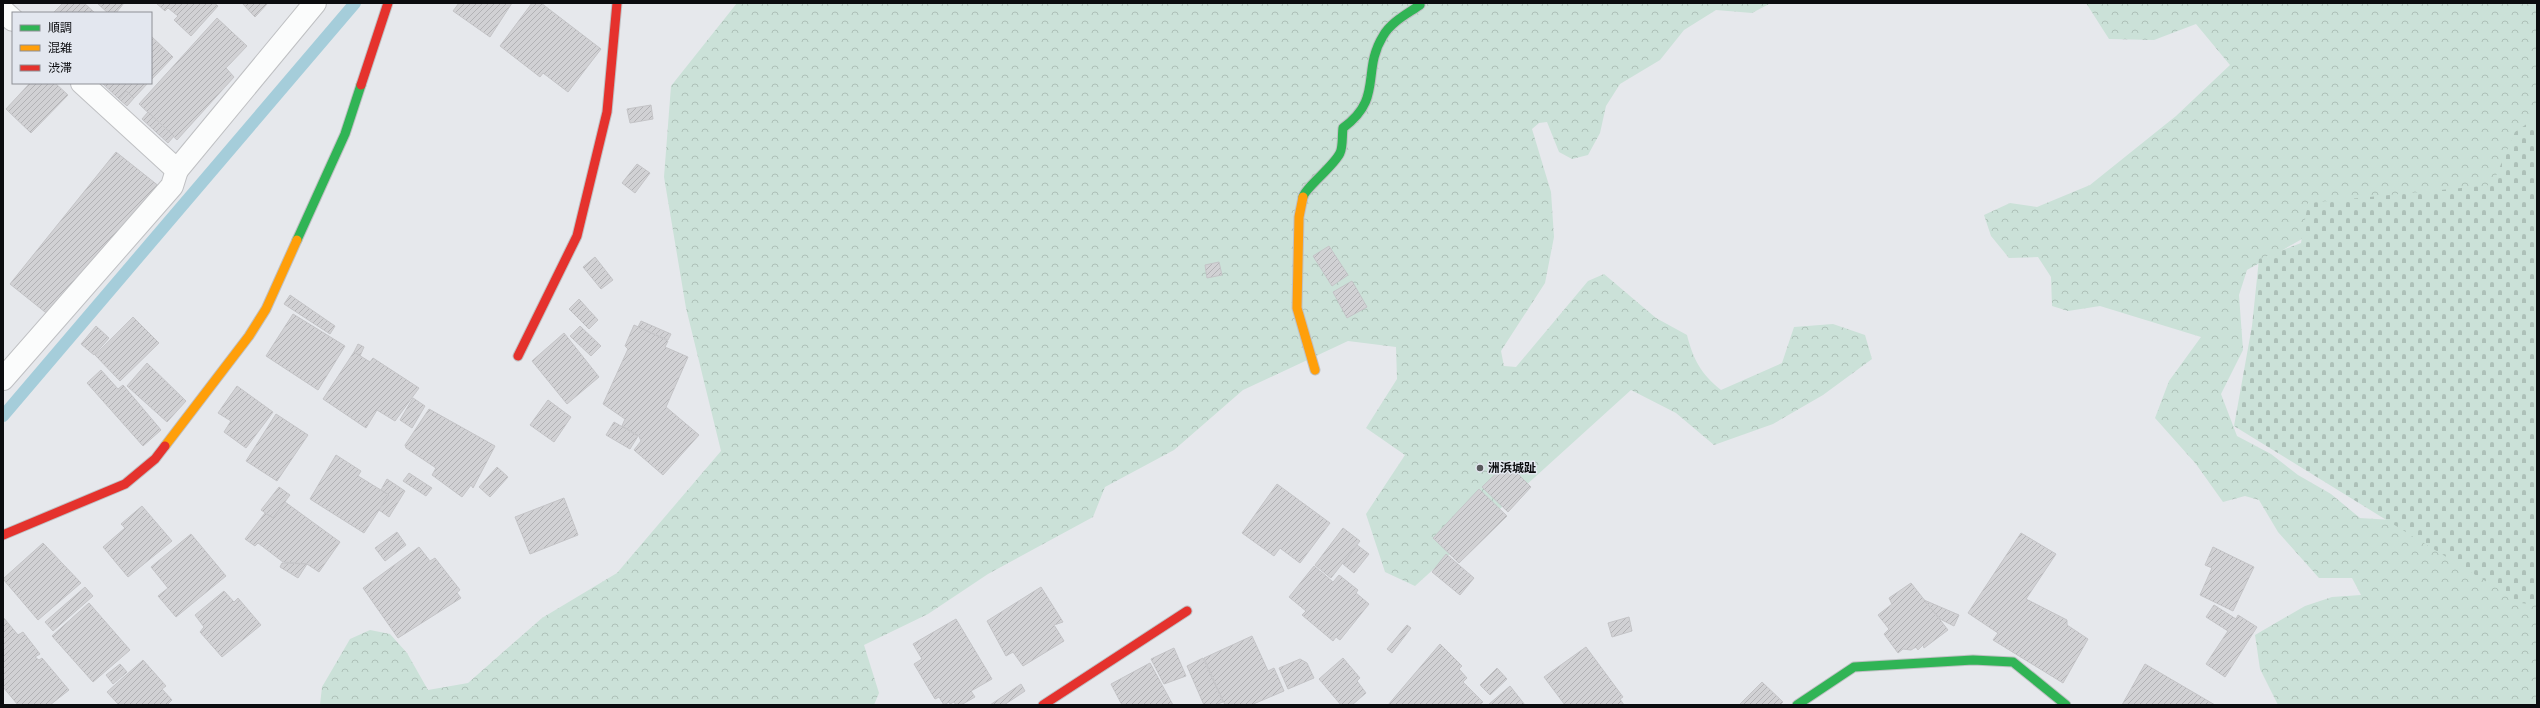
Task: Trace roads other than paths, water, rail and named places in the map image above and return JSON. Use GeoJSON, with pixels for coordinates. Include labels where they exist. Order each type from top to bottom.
{"type":"FeatureCollection","features":[{"type":"Feature","properties":{"kind":"street"},"geometry":{"type":"LineString","coordinates":[[3,379],[172,186],[177,170],[315,3]]}},
{"type":"Feature","properties":{"kind":"street"},"geometry":{"type":"LineString","coordinates":[[3,535],[124,484],[155,459],[250,336],[266,310],[345,134],[388,3]]}},
{"type":"Feature","properties":{"kind":"street"},"geometry":{"type":"LineString","coordinates":[[518,356],[577,236],[607,112],[617,3]]}},
{"type":"Feature","properties":{"kind":"street"},"geometry":{"type":"LineString","coordinates":[[1315,370],[1297,308],[1299,217],[1304,193],[1319,180],[1340,153],[1343,128],[1357,120],[1370,99],[1371,66],[1382,36],[1399,20],[1420,5],[1419,3]]}},
{"type":"Feature","properties":{"kind":"street"},"geometry":{"type":"LineString","coordinates":[[3,11],[12,19]]}},
{"type":"Feature","properties":{"kind":"street"},"geometry":{"type":"LineString","coordinates":[[83,84],[177,170]]}},
{"type":"Feature","properties":{"kind":"street"},"geometry":{"type":"LineString","coordinates":[[1043,705],[1187,611]]}},
{"type":"Feature","properties":{"kind":"street"},"geometry":{"type":"LineString","coordinates":[[1797,705],[1854,667],[1973,660],[2013,662],[2066,705]]}},
{"type":"Feature","properties":{"kind":"waterway"},"geometry":{"type":"LineString","coordinates":[[3,416],[355,3]]}},
{"type":"Feature","properties":{"kind":"place","name":"洲浜城趾"},"geometry":{"type":"Point","coordinates":[1480,468]}}]}
